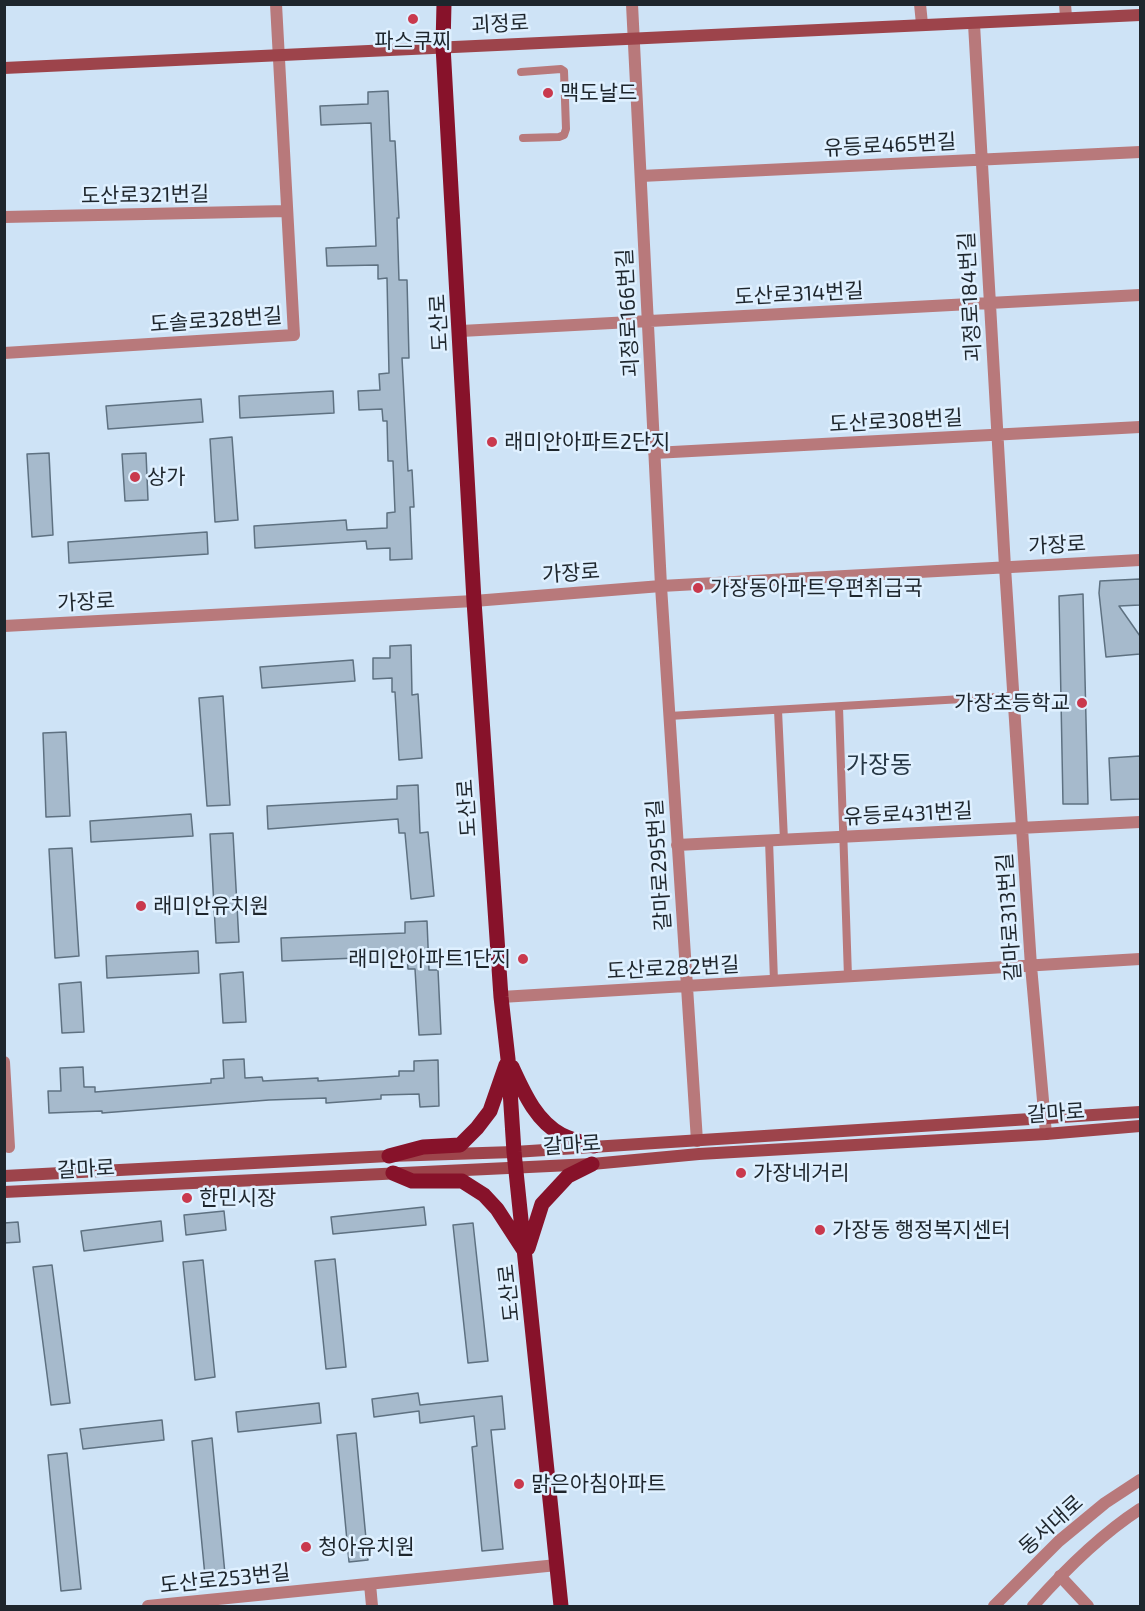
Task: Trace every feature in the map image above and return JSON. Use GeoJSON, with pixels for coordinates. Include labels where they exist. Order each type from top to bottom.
{"type":"FeatureCollection","features":[{"type":"Feature","properties":{"kind":"main road","name":"도산로"},"geometry":{"type":"LineString","coordinates":[[444,4],[443,46],[474,601],[501,997],[514,1152],[561,1606]]}},
{"type":"Feature","properties":{"kind":"main road","name":"괴정로"},"geometry":{"type":"LineString","coordinates":[[4,68],[1140,15]]}},
{"type":"Feature","properties":{"kind":"main road"},"geometry":{"type":"LineString","coordinates":[[508,1059],[540,1118],[563,1135],[594,1146]]}},
{"type":"Feature","properties":{"kind":"main road"},"geometry":{"type":"LineString","coordinates":[[389,1156],[423,1147],[460,1145],[490,1111],[508,1059]]}},
{"type":"Feature","properties":{"kind":"main road","name":"갈마로"},"geometry":{"type":"LineString","coordinates":[[4,1176],[389,1156],[514,1152],[1140,1112]]}},
{"type":"Feature","properties":{"kind":"main road","name":"갈마로"},"geometry":{"type":"LineString","coordinates":[[4,1192],[592,1164],[699,1154],[1046,1134],[1140,1126]]}},
{"type":"Feature","properties":{"kind":"main road"},"geometry":{"type":"LineString","coordinates":[[526,1254],[542,1204],[568,1176],[592,1164]]}},
{"type":"Feature","properties":{"kind":"main road"},"geometry":{"type":"LineString","coordinates":[[393,1173],[412,1181],[462,1181],[484,1195],[497,1209],[526,1254]]}},
{"type":"Feature","properties":{"kind":"street","name":"도솔로328번길"},"geometry":{"type":"LineString","coordinates":[[4,353],[294,335],[276,4]]}},
{"type":"Feature","properties":{"kind":"street","name":"괴정로166번길"},"geometry":{"type":"LineString","coordinates":[[632,4],[661,586]]}},
{"type":"Feature","properties":{"kind":"street"},"geometry":{"type":"LineString","coordinates":[[920,4],[922,24]]}},
{"type":"Feature","properties":{"kind":"street"},"geometry":{"type":"LineString","coordinates":[[1065,4],[1066,18]]}},
{"type":"Feature","properties":{"kind":"street","name":"괴정로184번길"},"geometry":{"type":"LineString","coordinates":[[974,24],[1005,567]]}},
{"type":"Feature","properties":{"kind":"street","name":"유등로465번길"},"geometry":{"type":"LineString","coordinates":[[641,176],[1140,152]]}},
{"type":"Feature","properties":{"kind":"street","name":"도산로321번길"},"geometry":{"type":"LineString","coordinates":[[4,217],[287,211]]}},
{"type":"Feature","properties":{"kind":"street","name":"도산로314번길"},"geometry":{"type":"LineString","coordinates":[[460,331],[1140,295]]}},
{"type":"Feature","properties":{"kind":"street","name":"도산로308번길"},"geometry":{"type":"LineString","coordinates":[[654,453],[1140,427]]}},
{"type":"Feature","properties":{"kind":"street","name":"가장로"},"geometry":{"type":"LineString","coordinates":[[4,626],[474,601],[661,586],[1140,560]]}},
{"type":"Feature","properties":{"kind":"street","name":"갈마로313번길"},"geometry":{"type":"LineString","coordinates":[[1005,567],[1031,966],[1046,1134]]}},
{"type":"Feature","properties":{"kind":"street","name":"갈마로295번길"},"geometry":{"type":"LineString","coordinates":[[661,586],[697,1141]]}},
{"type":"Feature","properties":{"kind":"street","name":"유등로431번길"},"geometry":{"type":"LineString","coordinates":[[677,845],[1140,822]]}},
{"type":"Feature","properties":{"kind":"street","name":"도산로282번길"},"geometry":{"type":"LineString","coordinates":[[501,997],[1140,959]]}},
{"type":"Feature","properties":{"kind":"street"},"geometry":{"type":"LineString","coordinates":[[4,1062],[9,1147]]}},
{"type":"Feature","properties":{"kind":"street","name":"동서대로"},"geometry":{"type":"LineString","coordinates":[[994,1606],[1059,1541],[1105,1503],[1140,1480]]}},
{"type":"Feature","properties":{"kind":"street","name":"동서대로"},"geometry":{"type":"LineString","coordinates":[[1033,1606],[1060,1576],[1140,1509]]}},
{"type":"Feature","properties":{"kind":"street","name":"도산로253번길"},"geometry":{"type":"LineString","coordinates":[[148,1606],[557,1565]]}},
{"type":"Feature","properties":{"kind":"street"},"geometry":{"type":"LineString","coordinates":[[1060,1576],[1088,1606]]}},
{"type":"Feature","properties":{"kind":"street"},"geometry":{"type":"LineString","coordinates":[[370,1584],[372,1606]]}},
{"type":"Feature","properties":{"kind":"lane"},"geometry":{"type":"LineString","coordinates":[[522,72],[561,69],[564,71],[566,129],[564,135],[559,137],[523,138]]}},
{"type":"Feature","properties":{"kind":"lane"},"geometry":{"type":"LineString","coordinates":[[669,716],[1014,696]]}},
{"type":"Feature","properties":{"kind":"lane"},"geometry":{"type":"LineString","coordinates":[[839,706],[848,977]]}},
{"type":"Feature","properties":{"kind":"lane"},"geometry":{"type":"LineString","coordinates":[[778,710],[784,840]]}},
{"type":"Feature","properties":{"kind":"lane"},"geometry":{"type":"LineString","coordinates":[[769,840],[774,981]]}},
{"type":"Feature","properties":{"kind":"building"},"geometry":{"type":"Polygon","coordinates":[[[388,91],[390,141],[395,141],[399,280],[407,280],[409,358],[402,358],[408,471],[412,470],[414,507],[410,507],[412,559],[390,560],[390,548],[367,549],[366,541],[255,548],[254,526],[346,520],[347,530],[387,528],[387,513],[395,512],[393,461],[388,461],[387,421],[383,421],[382,409],[359,410],[358,391],[380,390],[379,374],[389,373],[387,278],[378,279],[378,265],[327,266],[326,248],[376,246],[371,123],[321,125],[320,106],[368,104],[368,92],[388,91]]]}},
{"type":"Feature","properties":{"kind":"building"},"geometry":{"type":"Polygon","coordinates":[[[333,391],[334,413],[240,418],[239,396],[333,391]]]}},
{"type":"Feature","properties":{"kind":"building"},"geometry":{"type":"Polygon","coordinates":[[[201,399],[203,422],[108,429],[106,406],[201,399]]]}},
{"type":"Feature","properties":{"kind":"building"},"geometry":{"type":"Polygon","coordinates":[[[232,437],[238,520],[215,522],[210,439],[232,437]]]}},
{"type":"Feature","properties":{"kind":"building"},"geometry":{"type":"Polygon","coordinates":[[[49,453],[53,535],[32,537],[27,454],[49,453]]]}},
{"type":"Feature","properties":{"kind":"building","name":"상가"},"geometry":{"type":"Polygon","coordinates":[[[146,453],[148,500],[125,501],[122,454],[146,453]]]}},
{"type":"Feature","properties":{"kind":"building"},"geometry":{"type":"Polygon","coordinates":[[[207,532],[208,554],[69,563],[68,542],[207,532]]]}},
{"type":"Feature","properties":{"kind":"building"},"geometry":{"type":"Polygon","coordinates":[[[1140,579],[1140,605],[1119,606],[1140,636],[1140,654],[1106,657],[1099,593],[1100,581],[1140,579]]]}},
{"type":"Feature","properties":{"kind":"building"},"geometry":{"type":"Polygon","coordinates":[[[1083,594],[1088,804],[1063,804],[1059,596],[1083,594]]]}},
{"type":"Feature","properties":{"kind":"building"},"geometry":{"type":"Polygon","coordinates":[[[411,645],[412,695],[418,694],[422,758],[399,760],[392,678],[373,679],[373,658],[390,658],[390,646],[411,645]]]}},
{"type":"Feature","properties":{"kind":"building"},"geometry":{"type":"Polygon","coordinates":[[[353,660],[355,681],[262,688],[260,667],[353,660]]]}},
{"type":"Feature","properties":{"kind":"building"},"geometry":{"type":"Polygon","coordinates":[[[223,696],[230,805],[207,806],[199,698],[223,696]]]}},
{"type":"Feature","properties":{"kind":"building"},"geometry":{"type":"Polygon","coordinates":[[[66,732],[70,816],[46,817],[43,733],[66,732]]]}},
{"type":"Feature","properties":{"kind":"building"},"geometry":{"type":"Polygon","coordinates":[[[1140,756],[1140,799],[1111,800],[1109,758],[1140,756]]]}},
{"type":"Feature","properties":{"kind":"building"},"geometry":{"type":"Polygon","coordinates":[[[418,785],[420,833],[428,832],[434,896],[411,899],[405,833],[399,833],[398,819],[268,829],[267,806],[397,799],[397,786],[418,785]]]}},
{"type":"Feature","properties":{"kind":"building"},"geometry":{"type":"Polygon","coordinates":[[[191,814],[193,836],[91,842],[90,821],[191,814]]]}},
{"type":"Feature","properties":{"kind":"building"},"geometry":{"type":"Polygon","coordinates":[[[233,833],[239,942],[216,943],[210,834],[233,833]]]}},
{"type":"Feature","properties":{"kind":"building"},"geometry":{"type":"Polygon","coordinates":[[[72,848],[79,956],[55,958],[49,849],[72,848]]]}},
{"type":"Feature","properties":{"kind":"building"},"geometry":{"type":"Polygon","coordinates":[[[427,921],[429,970],[438,970],[441,1034],[419,1035],[415,969],[408,969],[407,956],[282,961],[281,938],[405,933],[405,922],[427,921]]]}},
{"type":"Feature","properties":{"kind":"building"},"geometry":{"type":"Polygon","coordinates":[[[198,951],[199,973],[107,978],[106,956],[198,951]]]}},
{"type":"Feature","properties":{"kind":"building"},"geometry":{"type":"Polygon","coordinates":[[[243,972],[246,1022],[223,1023],[220,974],[243,972]]]}},
{"type":"Feature","properties":{"kind":"building"},"geometry":{"type":"Polygon","coordinates":[[[81,982],[84,1032],[62,1033],[59,984],[81,982]]]}},
{"type":"Feature","properties":{"kind":"building"},"geometry":{"type":"Polygon","coordinates":[[[244,1059],[245,1078],[262,1077],[263,1081],[318,1078],[318,1081],[399,1076],[399,1071],[414,1071],[414,1061],[438,1060],[439,1106],[420,1107],[419,1094],[381,1095],[381,1099],[326,1103],[326,1098],[269,1100],[102,1113],[102,1111],[49,1113],[48,1091],[61,1091],[60,1068],[83,1067],[84,1087],[95,1087],[95,1092],[211,1083],[211,1079],[224,1078],[223,1060],[244,1059]]]}},
{"type":"Feature","properties":{"kind":"building"},"geometry":{"type":"Polygon","coordinates":[[[424,1207],[426,1225],[333,1234],[331,1217],[424,1207]]]}},
{"type":"Feature","properties":{"kind":"building"},"geometry":{"type":"Polygon","coordinates":[[[224,1211],[226,1230],[186,1235],[184,1215],[224,1211]]]}},
{"type":"Feature","properties":{"kind":"building"},"geometry":{"type":"Polygon","coordinates":[[[161,1221],[163,1241],[84,1251],[81,1231],[161,1221]]]}},
{"type":"Feature","properties":{"kind":"building"},"geometry":{"type":"Polygon","coordinates":[[[18,1222],[20,1242],[4,1243],[4,1223],[18,1222]]]}},
{"type":"Feature","properties":{"kind":"building"},"geometry":{"type":"Polygon","coordinates":[[[473,1223],[488,1361],[468,1363],[453,1225],[473,1223]]]}},
{"type":"Feature","properties":{"kind":"building"},"geometry":{"type":"Polygon","coordinates":[[[335,1259],[346,1367],[326,1369],[315,1261],[335,1259]]]}},
{"type":"Feature","properties":{"kind":"building"},"geometry":{"type":"Polygon","coordinates":[[[203,1260],[215,1377],[195,1380],[183,1262],[203,1260]]]}},
{"type":"Feature","properties":{"kind":"building"},"geometry":{"type":"Polygon","coordinates":[[[52,1265],[70,1403],[51,1405],[33,1267],[52,1265]]]}},
{"type":"Feature","properties":{"kind":"building"},"geometry":{"type":"Polygon","coordinates":[[[418,1393],[420,1405],[502,1396],[505,1429],[491,1430],[503,1549],[482,1551],[472,1447],[477,1446],[474,1416],[420,1423],[419,1411],[374,1417],[372,1399],[418,1393]]]}},
{"type":"Feature","properties":{"kind":"building"},"geometry":{"type":"Polygon","coordinates":[[[319,1403],[321,1423],[238,1432],[236,1412],[319,1403]]]}},
{"type":"Feature","properties":{"kind":"building"},"geometry":{"type":"Polygon","coordinates":[[[162,1420],[164,1440],[83,1449],[80,1429],[162,1420]]]}},
{"type":"Feature","properties":{"kind":"building"},"geometry":{"type":"Polygon","coordinates":[[[356,1433],[368,1560],[349,1562],[337,1435],[356,1433]]]}},
{"type":"Feature","properties":{"kind":"building"},"geometry":{"type":"Polygon","coordinates":[[[212,1438],[225,1574],[205,1576],[192,1441],[212,1438]]]}},
{"type":"Feature","properties":{"kind":"building"},"geometry":{"type":"Polygon","coordinates":[[[67,1453],[81,1589],[61,1591],[48,1455],[67,1453]]]}},
{"type":"Feature","properties":{"kind":"place","name":"파스쿠찌"},"geometry":{"type":"Point","coordinates":[413,19]}},
{"type":"Feature","properties":{"kind":"place","name":"맥도날드"},"geometry":{"type":"Point","coordinates":[548,93]}},
{"type":"Feature","properties":{"kind":"place","name":"래미안아파트2단지"},"geometry":{"type":"Point","coordinates":[492,442]}},
{"type":"Feature","properties":{"kind":"place","name":"상가"},"geometry":{"type":"Point","coordinates":[135,477]}},
{"type":"Feature","properties":{"kind":"place","name":"가장동아파트우편취급국"},"geometry":{"type":"Point","coordinates":[698,588]}},
{"type":"Feature","properties":{"kind":"place","name":"가장초등학교"},"geometry":{"type":"Point","coordinates":[1082,703]}},
{"type":"Feature","properties":{"kind":"place","name":"래미안유치원"},"geometry":{"type":"Point","coordinates":[141,906]}},
{"type":"Feature","properties":{"kind":"place","name":"래미안아파트1단지"},"geometry":{"type":"Point","coordinates":[523,959]}},
{"type":"Feature","properties":{"kind":"place","name":"가장네거리"},"geometry":{"type":"Point","coordinates":[741,1173]}},
{"type":"Feature","properties":{"kind":"place","name":"한민시장"},"geometry":{"type":"Point","coordinates":[187,1198]}},
{"type":"Feature","properties":{"kind":"place","name":"가장동 행정복지센터"},"geometry":{"type":"Point","coordinates":[820,1230]}},
{"type":"Feature","properties":{"kind":"place","name":"맑은아침아파트"},"geometry":{"type":"Point","coordinates":[519,1484]}},
{"type":"Feature","properties":{"kind":"place","name":"청아유치원"},"geometry":{"type":"Point","coordinates":[306,1547]}},
{"type":"Feature","properties":{"kind":"district","name":"가장동"},"geometry":{"type":"Point","coordinates":[879,765]}}]}
